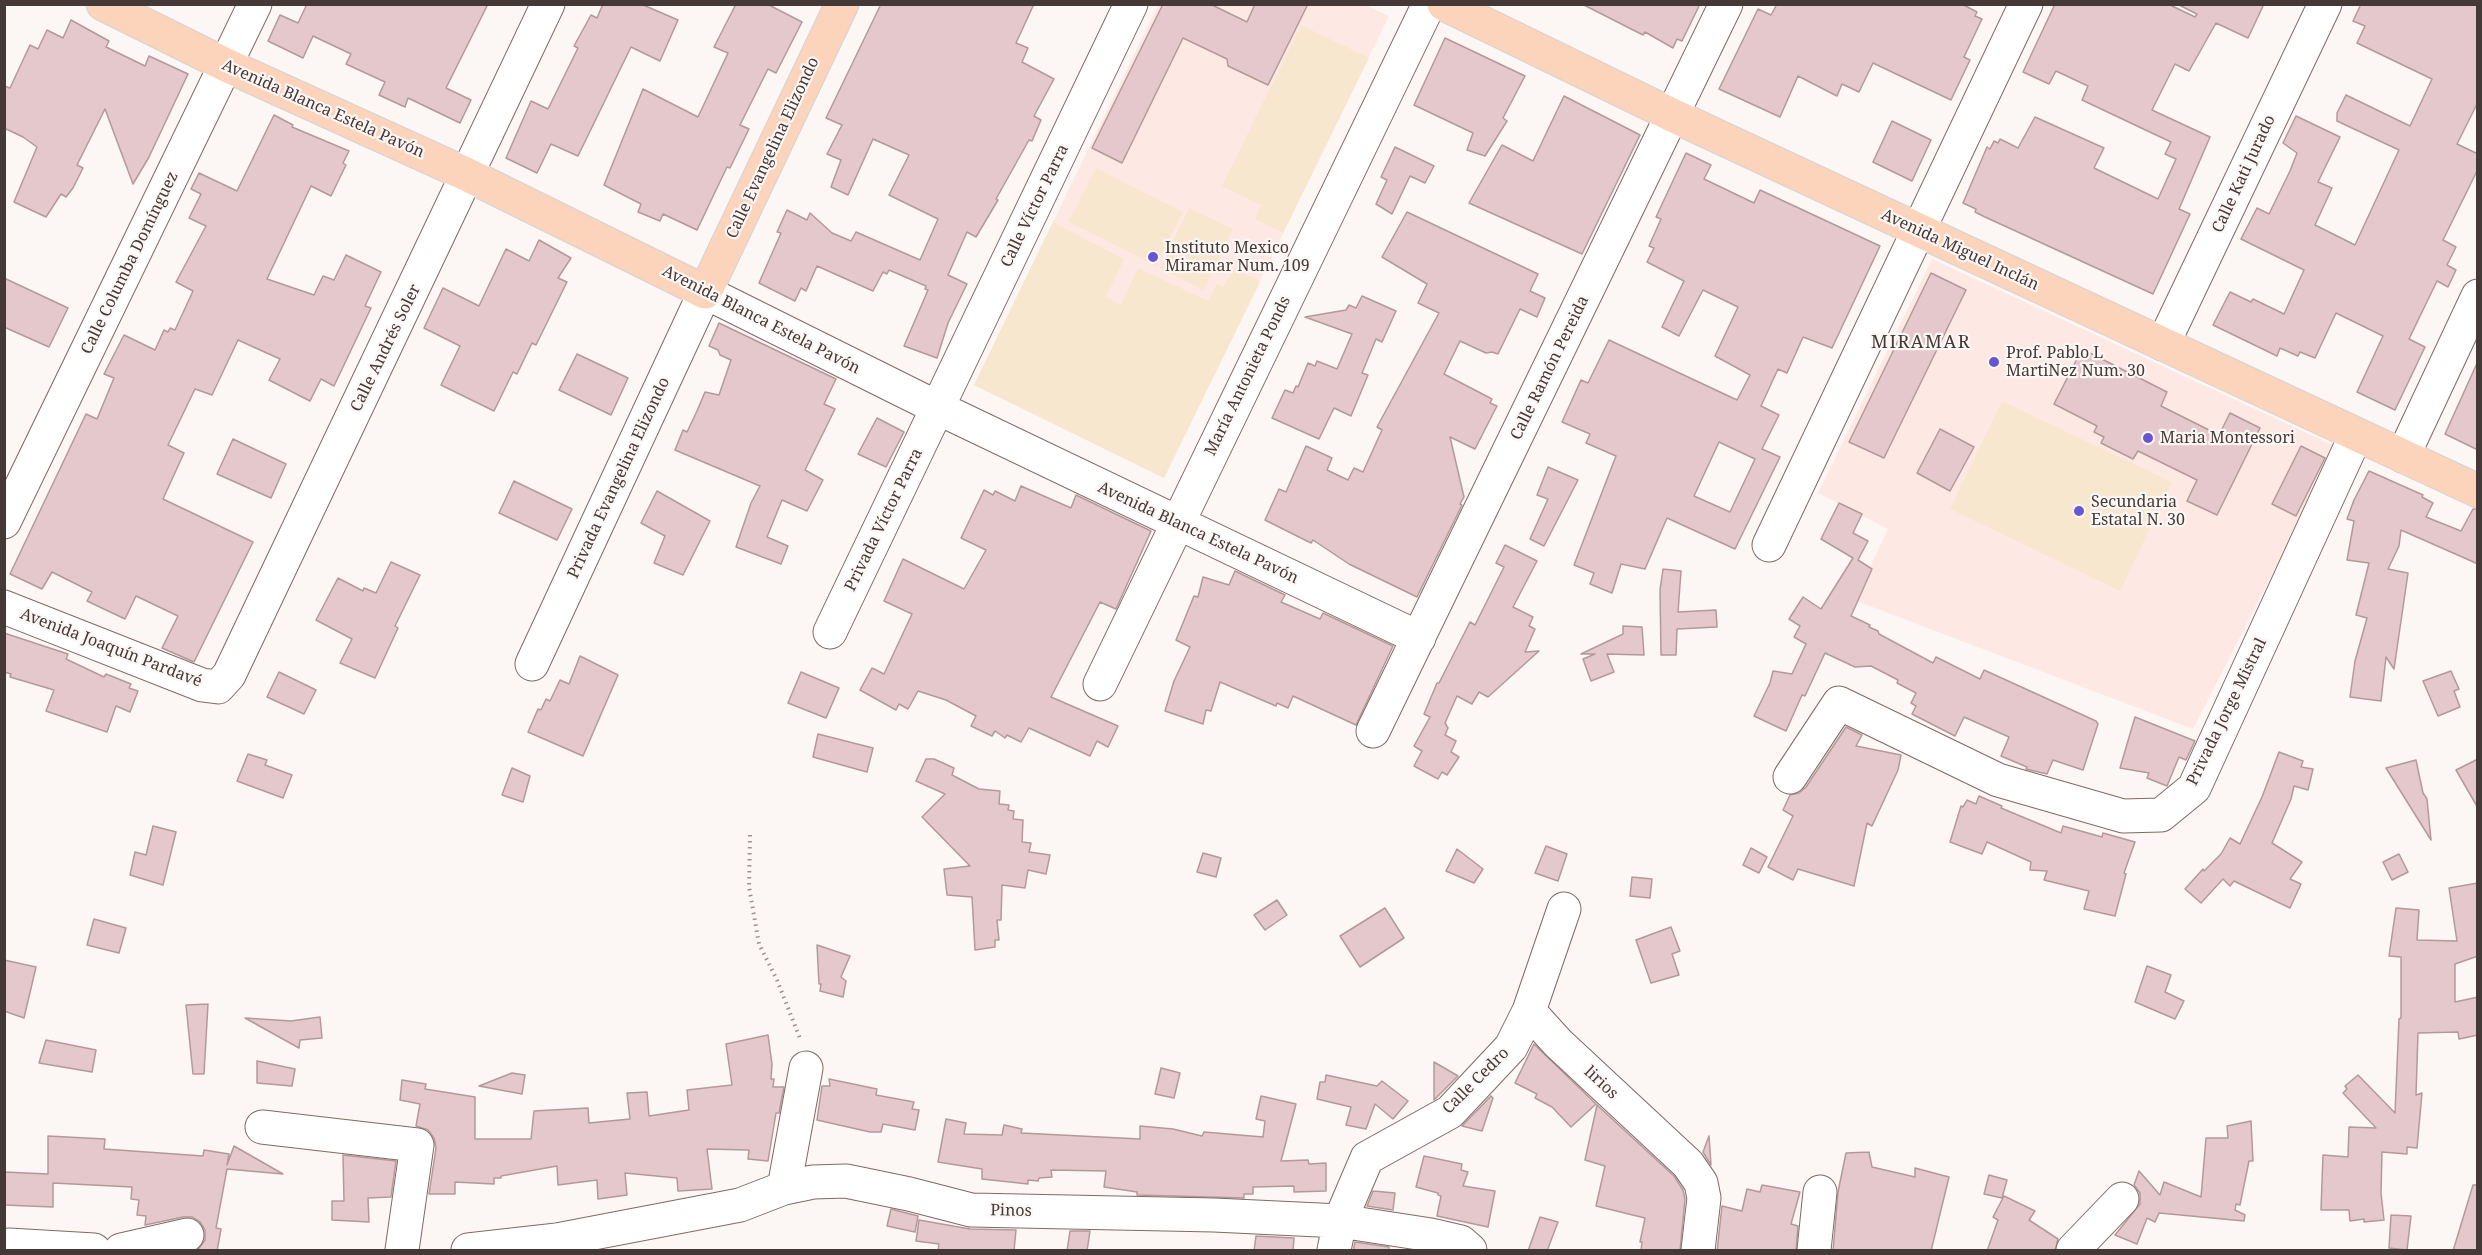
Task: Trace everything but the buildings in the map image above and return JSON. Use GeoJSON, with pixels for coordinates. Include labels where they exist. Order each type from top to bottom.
{"type":"FeatureCollection","features":[{"type":"Feature","properties":{"kind":"main road","name":"Avenida Blanca Estela Pavón"},"geometry":{"type":"LineString","coordinates":[[103,4],[226,65],[468,175],[705,292]]}},
{"type":"Feature","properties":{"kind":"main road","name":"Calle Evangelina Elizondo"},"geometry":{"type":"LineString","coordinates":[[705,292],[842,4]]}},
{"type":"Feature","properties":{"kind":"main road","name":"Avenida Miguel Inclán"},"geometry":{"type":"LineString","coordinates":[[1444,4],[1672,115],[2478,491]]}},
{"type":"Feature","properties":{"kind":"street","name":"Calle Columba Domínguez"},"geometry":{"type":"LineString","coordinates":[[4,522],[255,4]]}},
{"type":"Feature","properties":{"kind":"street","name":"Calle Andrés Soler"},"geometry":{"type":"LineString","coordinates":[[218,687],[229,675],[548,4]]}},
{"type":"Feature","properties":{"kind":"street","name":"Calle Víctor Parra"},"geometry":{"type":"LineString","coordinates":[[938,408],[1131,4]]}},
{"type":"Feature","properties":{"kind":"street","name":"María Antonieta Ponds"},"geometry":{"type":"LineString","coordinates":[[1100,684],[1429,4]]}},
{"type":"Feature","properties":{"kind":"street","name":"Calle Ramón Pereida"},"geometry":{"type":"LineString","coordinates":[[1373,731],[1726,4]]}},
{"type":"Feature","properties":{"kind":"street"},"geometry":{"type":"LineString","coordinates":[[1769,545],[2026,4]]}},
{"type":"Feature","properties":{"kind":"street","name":"Calle Kati Jurado"},"geometry":{"type":"LineString","coordinates":[[2163,344],[2325,4]]}},
{"type":"Feature","properties":{"kind":"street","name":"Avenida Blanca Estela Pavón"},"geometry":{"type":"LineString","coordinates":[[705,292],[938,408],[1419,638]]}},
{"type":"Feature","properties":{"kind":"street","name":"Privada Evangelina Elizondo"},"geometry":{"type":"LineString","coordinates":[[532,664],[705,292]]}},
{"type":"Feature","properties":{"kind":"street"},"geometry":{"type":"LineString","coordinates":[[2403,456],[2478,296]]}},
{"type":"Feature","properties":{"kind":"street","name":"Privada Víctor Parra"},"geometry":{"type":"LineString","coordinates":[[830,632],[938,408]]}},
{"type":"Feature","properties":{"kind":"street","name":"Privada Jorge Mistral"},"geometry":{"type":"LineString","coordinates":[[1790,777],[1839,703],[1998,780],[2123,816],[2161,815],[2194,788],[2356,435]]}},
{"type":"Feature","properties":{"kind":"street","name":"Avenida Joaquín Pardavé"},"geometry":{"type":"LineString","coordinates":[[4,607],[202,685],[218,687]]}},
{"type":"Feature","properties":{"kind":"street"},"geometry":{"type":"LineString","coordinates":[[1529,1011],[1564,909]]}},
{"type":"Feature","properties":{"kind":"street","name":"Calle Cedro"},"geometry":{"type":"LineString","coordinates":[[1337,1236],[1367,1158],[1450,1112],[1511,1047],[1529,1011]]}},
{"type":"Feature","properties":{"kind":"street","name":"lirios"},"geometry":{"type":"LineString","coordinates":[[1529,1011],[1558,1043],[1688,1164],[1701,1183],[1704,1198],[1698,1251]]}},
{"type":"Feature","properties":{"kind":"street"},"geometry":{"type":"LineString","coordinates":[[784,1188],[799,1119],[806,1068]]}},
{"type":"Feature","properties":{"kind":"street"},"geometry":{"type":"LineString","coordinates":[[262,1127],[417,1145],[402,1251]]}},
{"type":"Feature","properties":{"kind":"street","name":"Pinos"},"geometry":{"type":"LineString","coordinates":[[468,1251],[561,1246],[740,1205],[784,1188],[813,1182],[846,1181],[971,1210],[1214,1215],[1337,1236],[1431,1234],[1461,1242],[1470,1251]]}},
{"type":"Feature","properties":{"kind":"street"},"geometry":{"type":"LineString","coordinates":[[1814,1251],[1820,1192]]}},
{"type":"Feature","properties":{"kind":"street"},"geometry":{"type":"LineString","coordinates":[[2073,1251],[2122,1199]]}},
{"type":"Feature","properties":{"kind":"street"},"geometry":{"type":"LineString","coordinates":[[121,1251],[188,1234]]}},
{"type":"Feature","properties":{"kind":"street"},"geometry":{"type":"LineString","coordinates":[[8,1246],[94,1251]]}},
{"type":"Feature","properties":{"kind":"path"},"geometry":{"type":"LineString","coordinates":[[750,835],[749,887],[759,945],[798,1029],[806,1058],[806,1068]]}},
{"type":"Feature","properties":{"kind":"shaded area","name":"Instituto Mexico Miramar Num. 109"},"geometry":{"type":"Polygon","coordinates":[[[1158,5],[1365,5],[1389,16],[1164,478],[974,385],[1158,5]]]}},
{"type":"Feature","properties":{"kind":"shaded area"},"geometry":{"type":"Polygon","coordinates":[[[1301,25],[1369,58],[1283,233],[1255,219],[1261,205],[1222,186],[1301,25]]]}},
{"type":"Feature","properties":{"kind":"shaded area"},"geometry":{"type":"Polygon","coordinates":[[[1096,168],[1183,212],[1156,266],[1069,222],[1096,168]]]}},
{"type":"Feature","properties":{"kind":"shaded area"},"geometry":{"type":"Polygon","coordinates":[[[1189,208],[1233,229],[1203,290],[1160,268],[1189,208]]]}},
{"type":"Feature","properties":{"kind":"shaded area"},"geometry":{"type":"Polygon","coordinates":[[[1053,222],[1124,259],[1106,297],[1121,305],[1138,268],[1208,301],[1217,284],[1223,287],[1235,268],[1260,282],[1164,478],[974,385],[1053,222]]]}},
{"type":"Feature","properties":{"kind":"shaded area","name":"Secundaria Estatal N. 30"},"geometry":{"type":"Polygon","coordinates":[[[1932,259],[2337,447],[2193,729],[1854,600],[1888,529],[1818,493],[1932,259]]]}},
{"type":"Feature","properties":{"kind":"shaded area"},"geometry":{"type":"Polygon","coordinates":[[[2002,401],[2172,482],[2120,591],[1950,509],[2002,401]]]}},
{"type":"Feature","properties":{"kind":"place","name":"Instituto Mexico Miramar Num. 109"},"geometry":{"type":"Point","coordinates":[1153,257]}},
{"type":"Feature","properties":{"kind":"place","name":"Prof. Pablo L MartiNez Num. 30"},"geometry":{"type":"Point","coordinates":[1994,362]}},
{"type":"Feature","properties":{"kind":"place","name":"Maria Montessori"},"geometry":{"type":"Point","coordinates":[2148,438]}},
{"type":"Feature","properties":{"kind":"place","name":"Secundaria Estatal N. 30"},"geometry":{"type":"Point","coordinates":[2079,511]}},
{"type":"Feature","properties":{"kind":"district","name":"MIRAMAR"},"geometry":{"type":"Point","coordinates":[1921,343]}}]}
